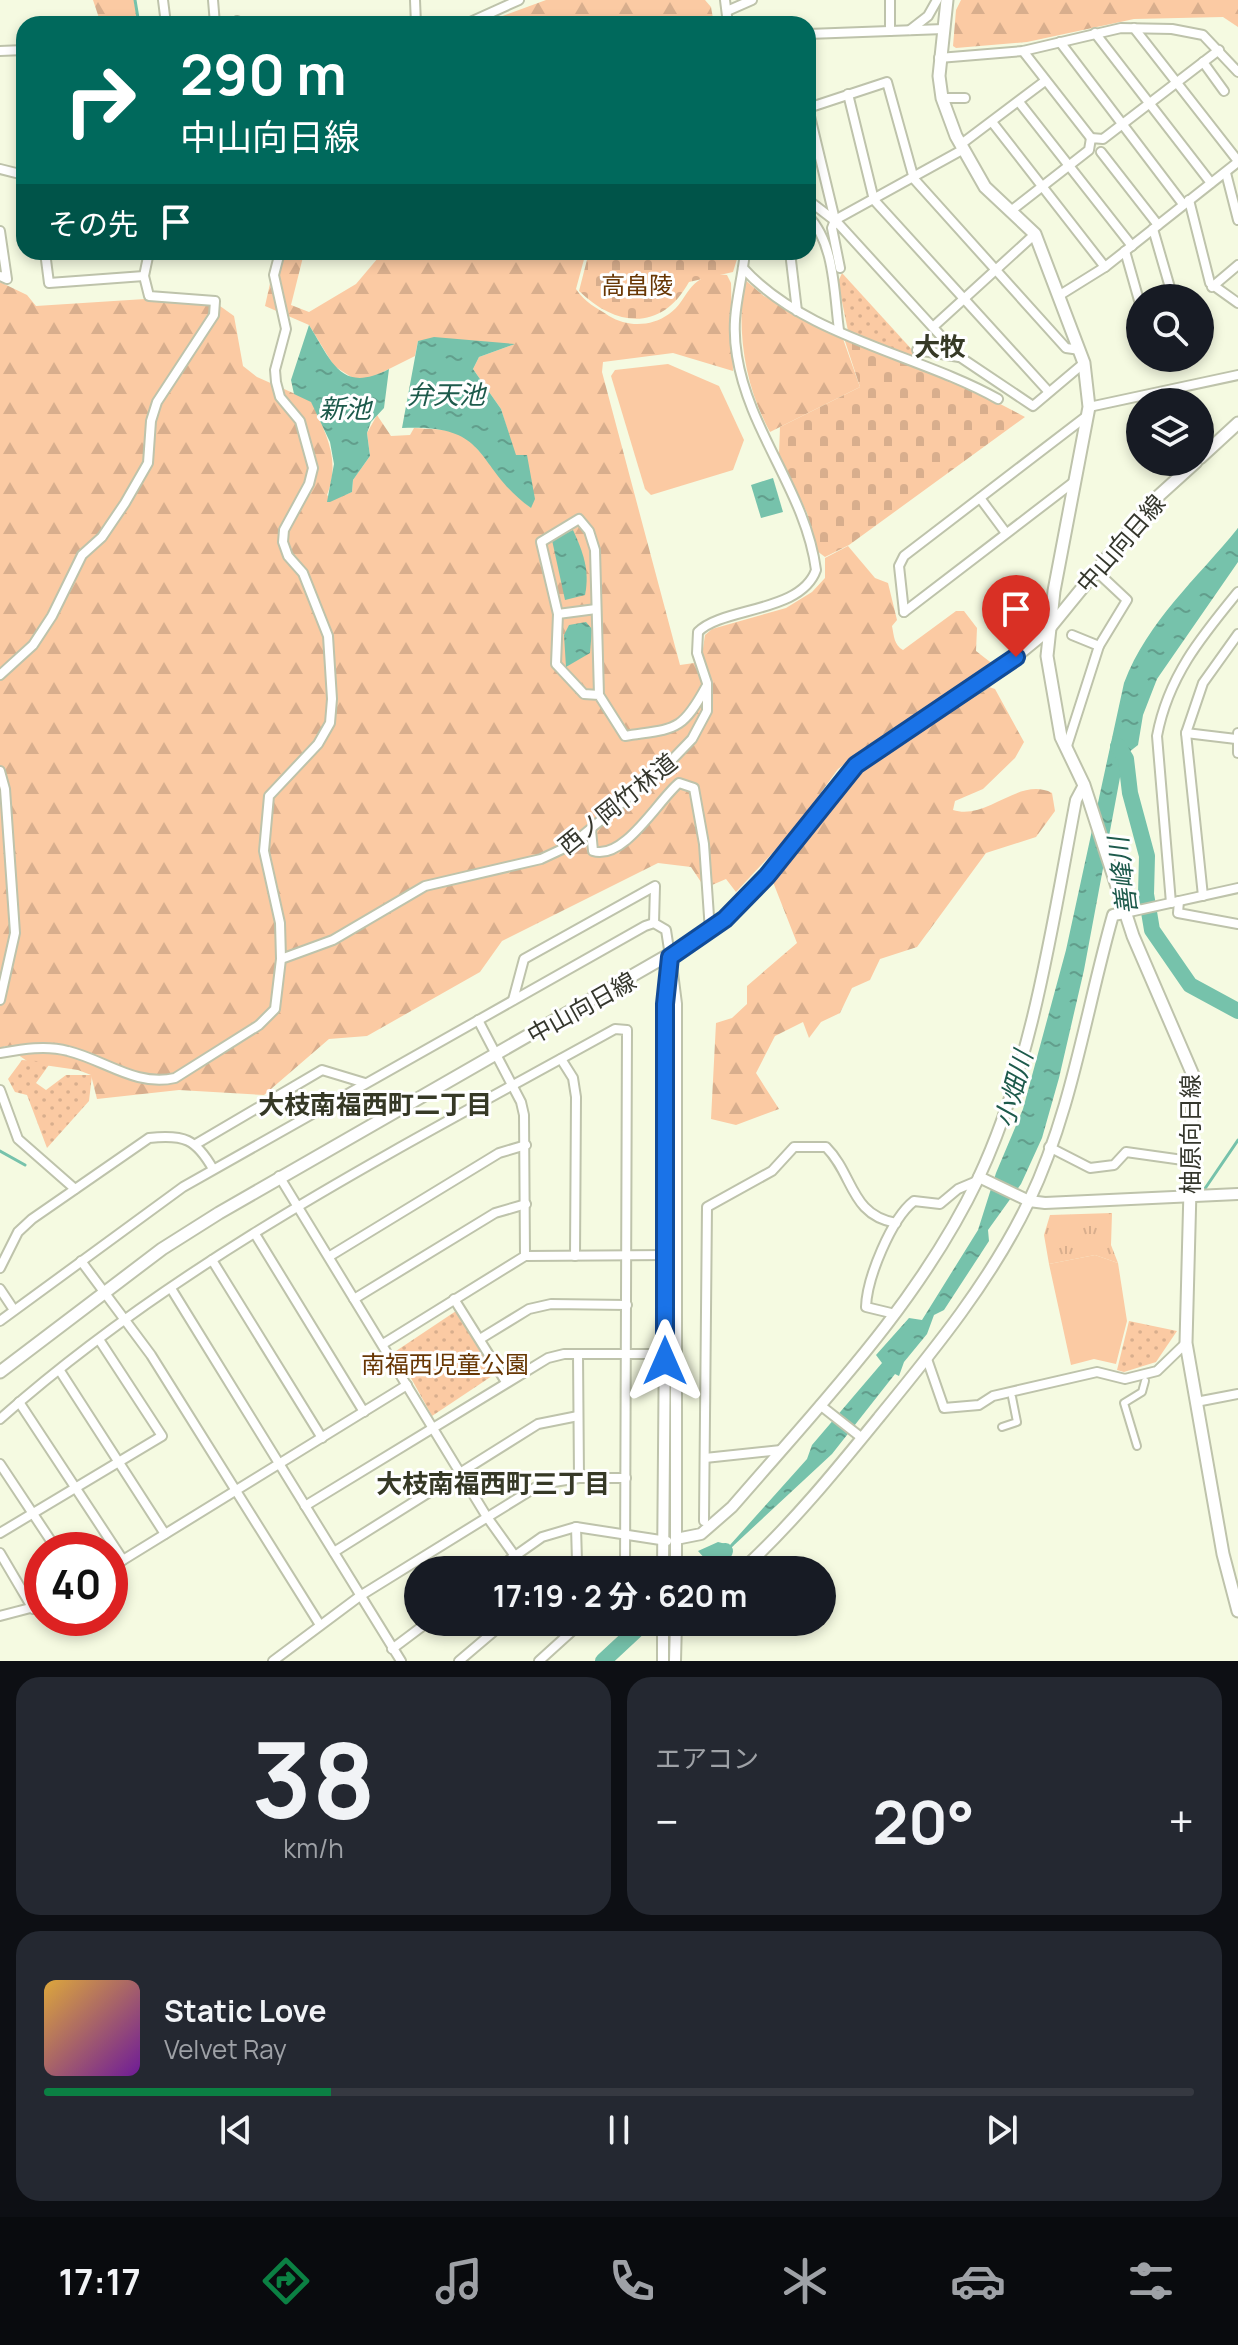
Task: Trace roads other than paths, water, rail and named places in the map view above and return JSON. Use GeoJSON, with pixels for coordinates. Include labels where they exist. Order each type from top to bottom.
{"type":"FeatureCollection","features":[{"type":"Feature","properties":{"kind":"main road"},"geometry":{"type":"LineString","coordinates":[[947,0],[939,58],[942,98],[961,148],[985,187],[1035,234]]}},
{"type":"Feature","properties":{"kind":"main road","name":"柚原向日線"},"geometry":{"type":"LineString","coordinates":[[1035,234],[1084,363],[1089,411],[1048,630],[1051,691],[1066,749],[1084,785],[1125,913],[1191,1068],[1186,1343],[1223,1554],[1238,1611]]}},
{"type":"Feature","properties":{"kind":"main road","name":"中山向日線"},"geometry":{"type":"LineString","coordinates":[[1214,445],[1238,423]]}},
{"type":"Feature","properties":{"kind":"main road","name":"中山向日線"},"geometry":{"type":"LineString","coordinates":[[0,1372],[162,1249],[279,1176],[670,957],[710,931],[767,876],[856,765],[875,749],[983,683],[1048,630],[1154,500],[1180,476]]}},
{"type":"Feature","properties":{"kind":"street"},"geometry":{"type":"LineString","coordinates":[[479,16],[498,4],[519,0]]}},
{"type":"Feature","properties":{"kind":"street"},"geometry":{"type":"LineString","coordinates":[[725,0],[727,16]]}},
{"type":"Feature","properties":{"kind":"street"},"geometry":{"type":"LineString","coordinates":[[727,11],[752,0]]}},
{"type":"Feature","properties":{"kind":"street"},"geometry":{"type":"LineString","coordinates":[[890,0],[890,31]]}},
{"type":"Feature","properties":{"kind":"street"},"geometry":{"type":"LineString","coordinates":[[910,30],[928,16],[937,0]]}},
{"type":"Feature","properties":{"kind":"street"},"geometry":{"type":"LineString","coordinates":[[1060,295],[1105,267],[1238,161],[1134,28]]}},
{"type":"Feature","properties":{"kind":"street"},"geometry":{"type":"LineString","coordinates":[[939,58],[1023,51],[1095,33],[1134,28],[1195,32],[1219,50],[1238,72]]}},
{"type":"Feature","properties":{"kind":"street"},"geometry":{"type":"LineString","coordinates":[[816,34],[944,29]]}},
{"type":"Feature","properties":{"kind":"street"},"geometry":{"type":"LineString","coordinates":[[1095,33],[1211,183]]}},
{"type":"Feature","properties":{"kind":"street"},"geometry":{"type":"LineString","coordinates":[[1060,42],[1186,202],[1211,284]]}},
{"type":"Feature","properties":{"kind":"street"},"geometry":{"type":"LineString","coordinates":[[1023,51],[1091,138],[1103,139],[1219,50]]}},
{"type":"Feature","properties":{"kind":"street"},"geometry":{"type":"LineString","coordinates":[[1203,62],[1224,91]]}},
{"type":"Feature","properties":{"kind":"street"},"geometry":{"type":"LineString","coordinates":[[835,220],[914,179],[961,148],[1045,81]]}},
{"type":"Feature","properties":{"kind":"street"},"geometry":{"type":"LineString","coordinates":[[816,105],[887,82],[914,179],[1066,348],[1080,350]]}},
{"type":"Feature","properties":{"kind":"street"},"geometry":{"type":"LineString","coordinates":[[848,94],[874,200],[1048,391]]}},
{"type":"Feature","properties":{"kind":"street"},"geometry":{"type":"LineString","coordinates":[[942,98],[965,98]]}},
{"type":"Feature","properties":{"kind":"street"},"geometry":{"type":"LineString","coordinates":[[1019,102],[1128,248],[1136,284]]}},
{"type":"Feature","properties":{"kind":"street"},"geometry":{"type":"LineString","coordinates":[[992,122],[1105,267]]}},
{"type":"Feature","properties":{"kind":"street"},"geometry":{"type":"LineString","coordinates":[[1012,210],[1089,150],[1091,138]]}},
{"type":"Feature","properties":{"kind":"street"},"geometry":{"type":"LineString","coordinates":[[1101,152],[1105,145],[1103,139]]}},
{"type":"Feature","properties":{"kind":"street"},"geometry":{"type":"LineString","coordinates":[[816,141],[835,220],[832,228],[840,268]]}},
{"type":"Feature","properties":{"kind":"street"},"geometry":{"type":"LineString","coordinates":[[1089,150],[1101,152],[1156,227],[1170,284]]}},
{"type":"Feature","properties":{"kind":"street"},"geometry":{"type":"LineString","coordinates":[[1226,173],[1238,220]]}},
{"type":"Feature","properties":{"kind":"street"},"geometry":{"type":"LineString","coordinates":[[816,206],[835,220],[960,357],[1033,406],[1084,363]]}},
{"type":"Feature","properties":{"kind":"street"},"geometry":{"type":"LineString","coordinates":[[816,224],[826,247],[839,330]]}},
{"type":"Feature","properties":{"kind":"street"},"geometry":{"type":"LineString","coordinates":[[0,231],[7,279],[0,276]]}},
{"type":"Feature","properties":{"kind":"street"},"geometry":{"type":"LineString","coordinates":[[933,327],[1035,234]]}},
{"type":"Feature","properties":{"kind":"street"},"geometry":{"type":"LineString","coordinates":[[46,260],[49,283],[144,276]]}},
{"type":"Feature","properties":{"kind":"street"},"geometry":{"type":"LineString","coordinates":[[0,675],[33,645],[52,616],[82,555],[102,537],[125,503],[148,463],[151,421],[157,402],[214,315],[215,301],[149,296],[144,276],[147,260]]}},
{"type":"Feature","properties":{"kind":"street"},"geometry":{"type":"LineString","coordinates":[[0,1053],[44,1048],[65,1050],[139,1079],[160,1081],[175,1078],[259,1025],[275,1009],[281,959],[280,923],[264,851],[269,796],[318,744],[330,723],[332,699],[328,636],[303,573],[288,556],[283,542],[284,530],[309,484],[313,468],[300,421],[280,397],[276,382],[275,370],[286,329],[274,275],[278,260]]}},
{"type":"Feature","properties":{"kind":"street","name":"西ノ岡竹林道"},"geometry":{"type":"LineString","coordinates":[[281,959],[333,940],[390,903],[425,886],[557,854],[591,830],[665,767],[692,739],[707,711],[707,686],[696,640],[703,627],[775,603],[804,586],[816,570],[805,524],[743,384],[734,323],[743,260]]}},
{"type":"Feature","properties":{"kind":"street"},"geometry":{"type":"LineString","coordinates":[[791,260],[797,311]]}},
{"type":"Feature","properties":{"kind":"street"},"geometry":{"type":"LineString","coordinates":[[1214,285],[1238,265]]}},
{"type":"Feature","properties":{"kind":"street"},"geometry":{"type":"LineString","coordinates":[[743,268],[768,294],[797,311],[914,364],[935,367],[961,378],[998,399]]}},
{"type":"Feature","properties":{"kind":"street"},"geometry":{"type":"LineString","coordinates":[[1214,288],[1238,303]]}},
{"type":"Feature","properties":{"kind":"street"},"geometry":{"type":"LineString","coordinates":[[917,350],[960,357]]}},
{"type":"Feature","properties":{"kind":"street"},"geometry":{"type":"LineString","coordinates":[[1077,479],[904,612],[899,566],[904,556],[1089,411],[1238,375]]}},
{"type":"Feature","properties":{"kind":"street"},"geometry":{"type":"LineString","coordinates":[[980,498],[1006,533]]}},
{"type":"Feature","properties":{"kind":"street"},"geometry":{"type":"LineString","coordinates":[[599,695],[584,694],[556,664],[558,614],[541,542],[579,519],[589,531],[595,550],[599,695],[625,736],[676,728],[690,717],[707,686]]}},
{"type":"Feature","properties":{"kind":"street"},"geometry":{"type":"LineString","coordinates":[[1066,749],[1099,646],[1127,600],[1095,570]]}},
{"type":"Feature","properties":{"kind":"street"},"geometry":{"type":"LineString","coordinates":[[1238,592],[1195,644],[1162,709],[1157,736],[1174,902],[1178,913],[1238,924]]}},
{"type":"Feature","properties":{"kind":"street"},"geometry":{"type":"LineString","coordinates":[[558,614],[596,609]]}},
{"type":"Feature","properties":{"kind":"street"},"geometry":{"type":"LineString","coordinates":[[1203,896],[1186,733],[1203,683],[1238,634]]}},
{"type":"Feature","properties":{"kind":"street"},"geometry":{"type":"LineString","coordinates":[[1072,635],[1099,646]]}},
{"type":"Feature","properties":{"kind":"street"},"geometry":{"type":"LineString","coordinates":[[1186,733],[1237,736],[1238,753]]}},
{"type":"Feature","properties":{"kind":"street"},"geometry":{"type":"LineString","coordinates":[[0,771],[5,789],[15,933],[0,1000]]}},
{"type":"Feature","properties":{"kind":"street"},"geometry":{"type":"LineString","coordinates":[[591,830],[593,851],[605,852],[645,824],[679,783],[694,788],[703,831],[710,931]]}},
{"type":"Feature","properties":{"kind":"street"},"geometry":{"type":"LineString","coordinates":[[664,1547],[676,1539],[701,1534],[732,1507],[895,1314],[949,1234],[978,1179],[1026,1041],[1076,800],[1084,785]]}},
{"type":"Feature","properties":{"kind":"street"},"geometry":{"type":"LineString","coordinates":[[513,1000],[524,959],[655,886],[654,923]]}},
{"type":"Feature","properties":{"kind":"street"},"geometry":{"type":"LineString","coordinates":[[756,1556],[797,1516],[927,1359],[979,1286],[1029,1201],[1070,1088],[1113,915],[1238,888]]}},
{"type":"Feature","properties":{"kind":"street"},"geometry":{"type":"LineString","coordinates":[[654,923],[666,930],[676,1004],[676,1556]]}},
{"type":"Feature","properties":{"kind":"street"},"geometry":{"type":"LineString","coordinates":[[0,1321],[183,1187],[654,923]]}},
{"type":"Feature","properties":{"kind":"street"},"geometry":{"type":"LineString","coordinates":[[664,1556],[665,1004],[670,957]]}},
{"type":"Feature","properties":{"kind":"street"},"geometry":{"type":"LineString","coordinates":[[478,1020],[494,1056],[521,1102],[526,1145],[525,1256]]}},
{"type":"Feature","properties":{"kind":"street"},"geometry":{"type":"LineString","coordinates":[[0,1419],[126,1321],[212,1260],[298,1206],[615,1029],[627,1030],[625,1556]]}},
{"type":"Feature","properties":{"kind":"street"},"geometry":{"type":"LineString","coordinates":[[561,1059],[573,1078],[576,1097],[575,1256]]}},
{"type":"Feature","properties":{"kind":"street"},"geometry":{"type":"LineString","coordinates":[[196,1144],[322,1070],[365,1083]]}},
{"type":"Feature","properties":{"kind":"street"},"geometry":{"type":"LineString","coordinates":[[0,1090],[18,1139],[75,1189]]}},
{"type":"Feature","properties":{"kind":"street"},"geometry":{"type":"LineString","coordinates":[[0,1268],[18,1232],[149,1138],[169,1136],[196,1144],[213,1169]]}},
{"type":"Feature","properties":{"kind":"street"},"geometry":{"type":"LineString","coordinates":[[330,1256],[499,1153],[526,1145]]}},
{"type":"Feature","properties":{"kind":"street"},"geometry":{"type":"LineString","coordinates":[[704,1521],[707,1207],[772,1171],[790,1149],[826,1147],[871,1216],[896,1223]]}},
{"type":"Feature","properties":{"kind":"street"},"geometry":{"type":"LineString","coordinates":[[1049,1147],[1090,1168],[1114,1165],[1126,1152],[1190,1161]]}},
{"type":"Feature","properties":{"kind":"street"},"geometry":{"type":"LineString","coordinates":[[279,1176],[513,1556],[542,1537],[576,1527],[625,1534],[664,1547]]}},
{"type":"Feature","properties":{"kind":"street"},"geometry":{"type":"LineString","coordinates":[[895,1314],[866,1307],[866,1293],[896,1223],[914,1201],[940,1204],[958,1189],[978,1179],[1029,1201],[1045,1203],[1190,1199],[1238,1194]]}},
{"type":"Feature","properties":{"kind":"street"},"geometry":{"type":"LineString","coordinates":[[354,1299],[495,1213],[526,1204]]}},
{"type":"Feature","properties":{"kind":"street"},"geometry":{"type":"LineString","coordinates":[[255,1234],[364,1412]]}},
{"type":"Feature","properties":{"kind":"street"},"geometry":{"type":"LineString","coordinates":[[383,1344],[525,1256],[677,1255]]}},
{"type":"Feature","properties":{"kind":"street"},"geometry":{"type":"LineString","coordinates":[[212,1260],[322,1438]]}},
{"type":"Feature","properties":{"kind":"street"},"geometry":{"type":"LineString","coordinates":[[81,1261],[126,1321],[320,1625]]}},
{"type":"Feature","properties":{"kind":"street"},"geometry":{"type":"LineString","coordinates":[[0,1289],[14,1310]]}},
{"type":"Feature","properties":{"kind":"street"},"geometry":{"type":"LineString","coordinates":[[172,1290],[401,1661]]}},
{"type":"Feature","properties":{"kind":"street"},"geometry":{"type":"LineString","coordinates":[[454,1299],[506,1382]]}},
{"type":"Feature","properties":{"kind":"street"},"geometry":{"type":"LineString","coordinates":[[480,1339],[529,1309],[551,1304],[627,1305]]}},
{"type":"Feature","properties":{"kind":"street"},"geometry":{"type":"LineString","coordinates":[[0,1533],[162,1436],[100,1341]]}},
{"type":"Feature","properties":{"kind":"street"},"geometry":{"type":"LineString","coordinates":[[927,1359],[944,1408],[979,1405],[993,1396],[1097,1372],[1125,1379],[1157,1371],[1186,1343]]}},
{"type":"Feature","properties":{"kind":"street"},"geometry":{"type":"LineString","coordinates":[[305,1506],[548,1358],[578,1354],[652,1354]]}},
{"type":"Feature","properties":{"kind":"street"},"geometry":{"type":"LineString","coordinates":[[578,1354],[579,1478]]}},
{"type":"Feature","properties":{"kind":"street"},"geometry":{"type":"LineString","coordinates":[[60,1371],[121,1461],[165,1534]]}},
{"type":"Feature","properties":{"kind":"street"},"geometry":{"type":"LineString","coordinates":[[1137,1446],[1124,1403],[1142,1392],[1145,1381]]}},
{"type":"Feature","properties":{"kind":"street"},"geometry":{"type":"LineString","coordinates":[[128,1557],[407,1385]]}},
{"type":"Feature","properties":{"kind":"street"},"geometry":{"type":"LineString","coordinates":[[1196,1402],[1238,1394]]}},
{"type":"Feature","properties":{"kind":"street"},"geometry":{"type":"LineString","coordinates":[[1002,1427],[1017,1422],[1012,1397]]}},
{"type":"Feature","properties":{"kind":"street"},"geometry":{"type":"LineString","coordinates":[[19,1402],[105,1532]]}},
{"type":"Feature","properties":{"kind":"street"},"geometry":{"type":"LineString","coordinates":[[820,1405],[862,1438]]}},
{"type":"Feature","properties":{"kind":"street"},"geometry":{"type":"LineString","coordinates":[[334,1552],[538,1424],[578,1416]]}},
{"type":"Feature","properties":{"kind":"street"},"geometry":{"type":"LineString","coordinates":[[705,1458],[781,1450]]}},
{"type":"Feature","properties":{"kind":"street"},"geometry":{"type":"LineString","coordinates":[[0,1464],[46,1532]]}},
{"type":"Feature","properties":{"kind":"street"},"geometry":{"type":"LineString","coordinates":[[273,1661],[360,1596],[541,1484],[579,1478],[626,1478]]}},
{"type":"Feature","properties":{"kind":"street"},"geometry":{"type":"LineString","coordinates":[[576,1527],[577,1556]]}},
{"type":"Feature","properties":{"kind":"street"},"geometry":{"type":"LineString","coordinates":[[0,1553],[24,1588]]}},
{"type":"Feature","properties":{"kind":"street"},"geometry":{"type":"LineString","coordinates":[[0,1616],[24,1610]]}},
{"type":"Feature","properties":{"kind":"street"},"geometry":{"type":"LineString","coordinates":[[392,1649],[409,1636]]}},
{"type":"Feature","properties":{"kind":"street"},"geometry":{"type":"LineString","coordinates":[[459,1661],[488,1636]]}},
{"type":"Feature","properties":{"kind":"street"},"geometry":{"type":"LineString","coordinates":[[539,1661],[566,1636]]}},
{"type":"Feature","properties":{"kind":"street"},"geometry":{"type":"LineString","coordinates":[[663,1636],[663,1661]]}},
{"type":"Feature","properties":{"kind":"street"},"geometry":{"type":"LineString","coordinates":[[675,1661],[679,1636]]}},
{"type":"Feature","properties":{"kind":"water","name":"新池"},"geometry":{"type":"Polygon","coordinates":[[[309,325],[332,362],[349,376],[373,376],[389,369],[384,408],[371,422],[367,433],[370,456],[353,480],[352,492],[330,502],[327,502],[334,464],[330,442],[311,402],[294,394],[291,380],[309,325]]]}},
{"type":"Feature","properties":{"kind":"water","name":"弁天池"},"geometry":{"type":"Polygon","coordinates":[[[434,337],[515,344],[479,357],[473,369],[501,409],[516,455],[527,455],[535,499],[531,508],[512,492],[467,440],[431,429],[402,428],[418,341],[434,337]]]}},
{"type":"Feature","properties":{"kind":"water"},"geometry":{"type":"Polygon","coordinates":[[[773,478],[783,512],[761,518],[751,485],[773,478]]]}},
{"type":"Feature","properties":{"kind":"water"},"geometry":{"type":"Polygon","coordinates":[[[1238,528],[1238,562],[1157,679],[1143,715],[1138,745],[1124,756],[1084,970],[1059,1078],[1042,1138],[1021,1184],[988,1230],[989,1241],[944,1310],[934,1315],[927,1334],[904,1362],[899,1376],[895,1374],[832,1454],[732,1547],[729,1556],[702,1556],[698,1551],[718,1542],[730,1545],[807,1459],[812,1445],[882,1363],[876,1355],[909,1318],[922,1320],[978,1230],[996,1173],[1023,1109],[1066,950],[1124,683],[1146,639],[1238,528]]]}},
{"type":"Feature","properties":{"kind":"water"},"geometry":{"type":"Polygon","coordinates":[[[573,530],[585,561],[585,595],[565,600],[552,540],[573,530]]]}},
{"type":"Feature","properties":{"kind":"water"},"geometry":{"type":"Polygon","coordinates":[[[586,622],[592,629],[590,653],[566,667],[564,635],[569,625],[586,622]]]}},
{"type":"Feature","properties":{"kind":"waterway"},"geometry":{"type":"LineString","coordinates":[[135,0],[138,16]]}},
{"type":"Feature","properties":{"kind":"waterway","name":"善峰川"},"geometry":{"type":"LineString","coordinates":[[1118,746],[1126,759],[1130,793],[1147,856],[1146,894],[1152,930],[1190,985],[1238,1011]]}},
{"type":"Feature","properties":{"kind":"waterway"},"geometry":{"type":"LineString","coordinates":[[1204,1190],[1238,1140]]}},
{"type":"Feature","properties":{"kind":"waterway"},"geometry":{"type":"LineString","coordinates":[[0,1151],[25,1165]]}},
{"type":"Feature","properties":{"kind":"waterway","name":"小畑川"},"geometry":{"type":"LineString","coordinates":[[719,1556],[725,1551]]}},
{"type":"Feature","properties":{"kind":"waterway","name":"小畑川"},"geometry":{"type":"LineString","coordinates":[[603,1661],[630,1636]]}},
{"type":"Feature","properties":{"kind":"district","name":"大牧"},"geometry":{"type":"Point","coordinates":[940,346]}},
{"type":"Feature","properties":{"kind":"district","name":"大枝南福西町二丁目"},"geometry":{"type":"Point","coordinates":[375,1104]}},
{"type":"Feature","properties":{"kind":"district","name":"大枝南福西町三丁目"},"geometry":{"type":"Point","coordinates":[493,1483]}},
{"type":"Feature","properties":{"kind":"park label","name":"高畠陵"},"geometry":{"type":"Point","coordinates":[637,284]}},
{"type":"Feature","properties":{"kind":"park label","name":"南福西児童公園"},"geometry":{"type":"Point","coordinates":[445,1363]}}]}
